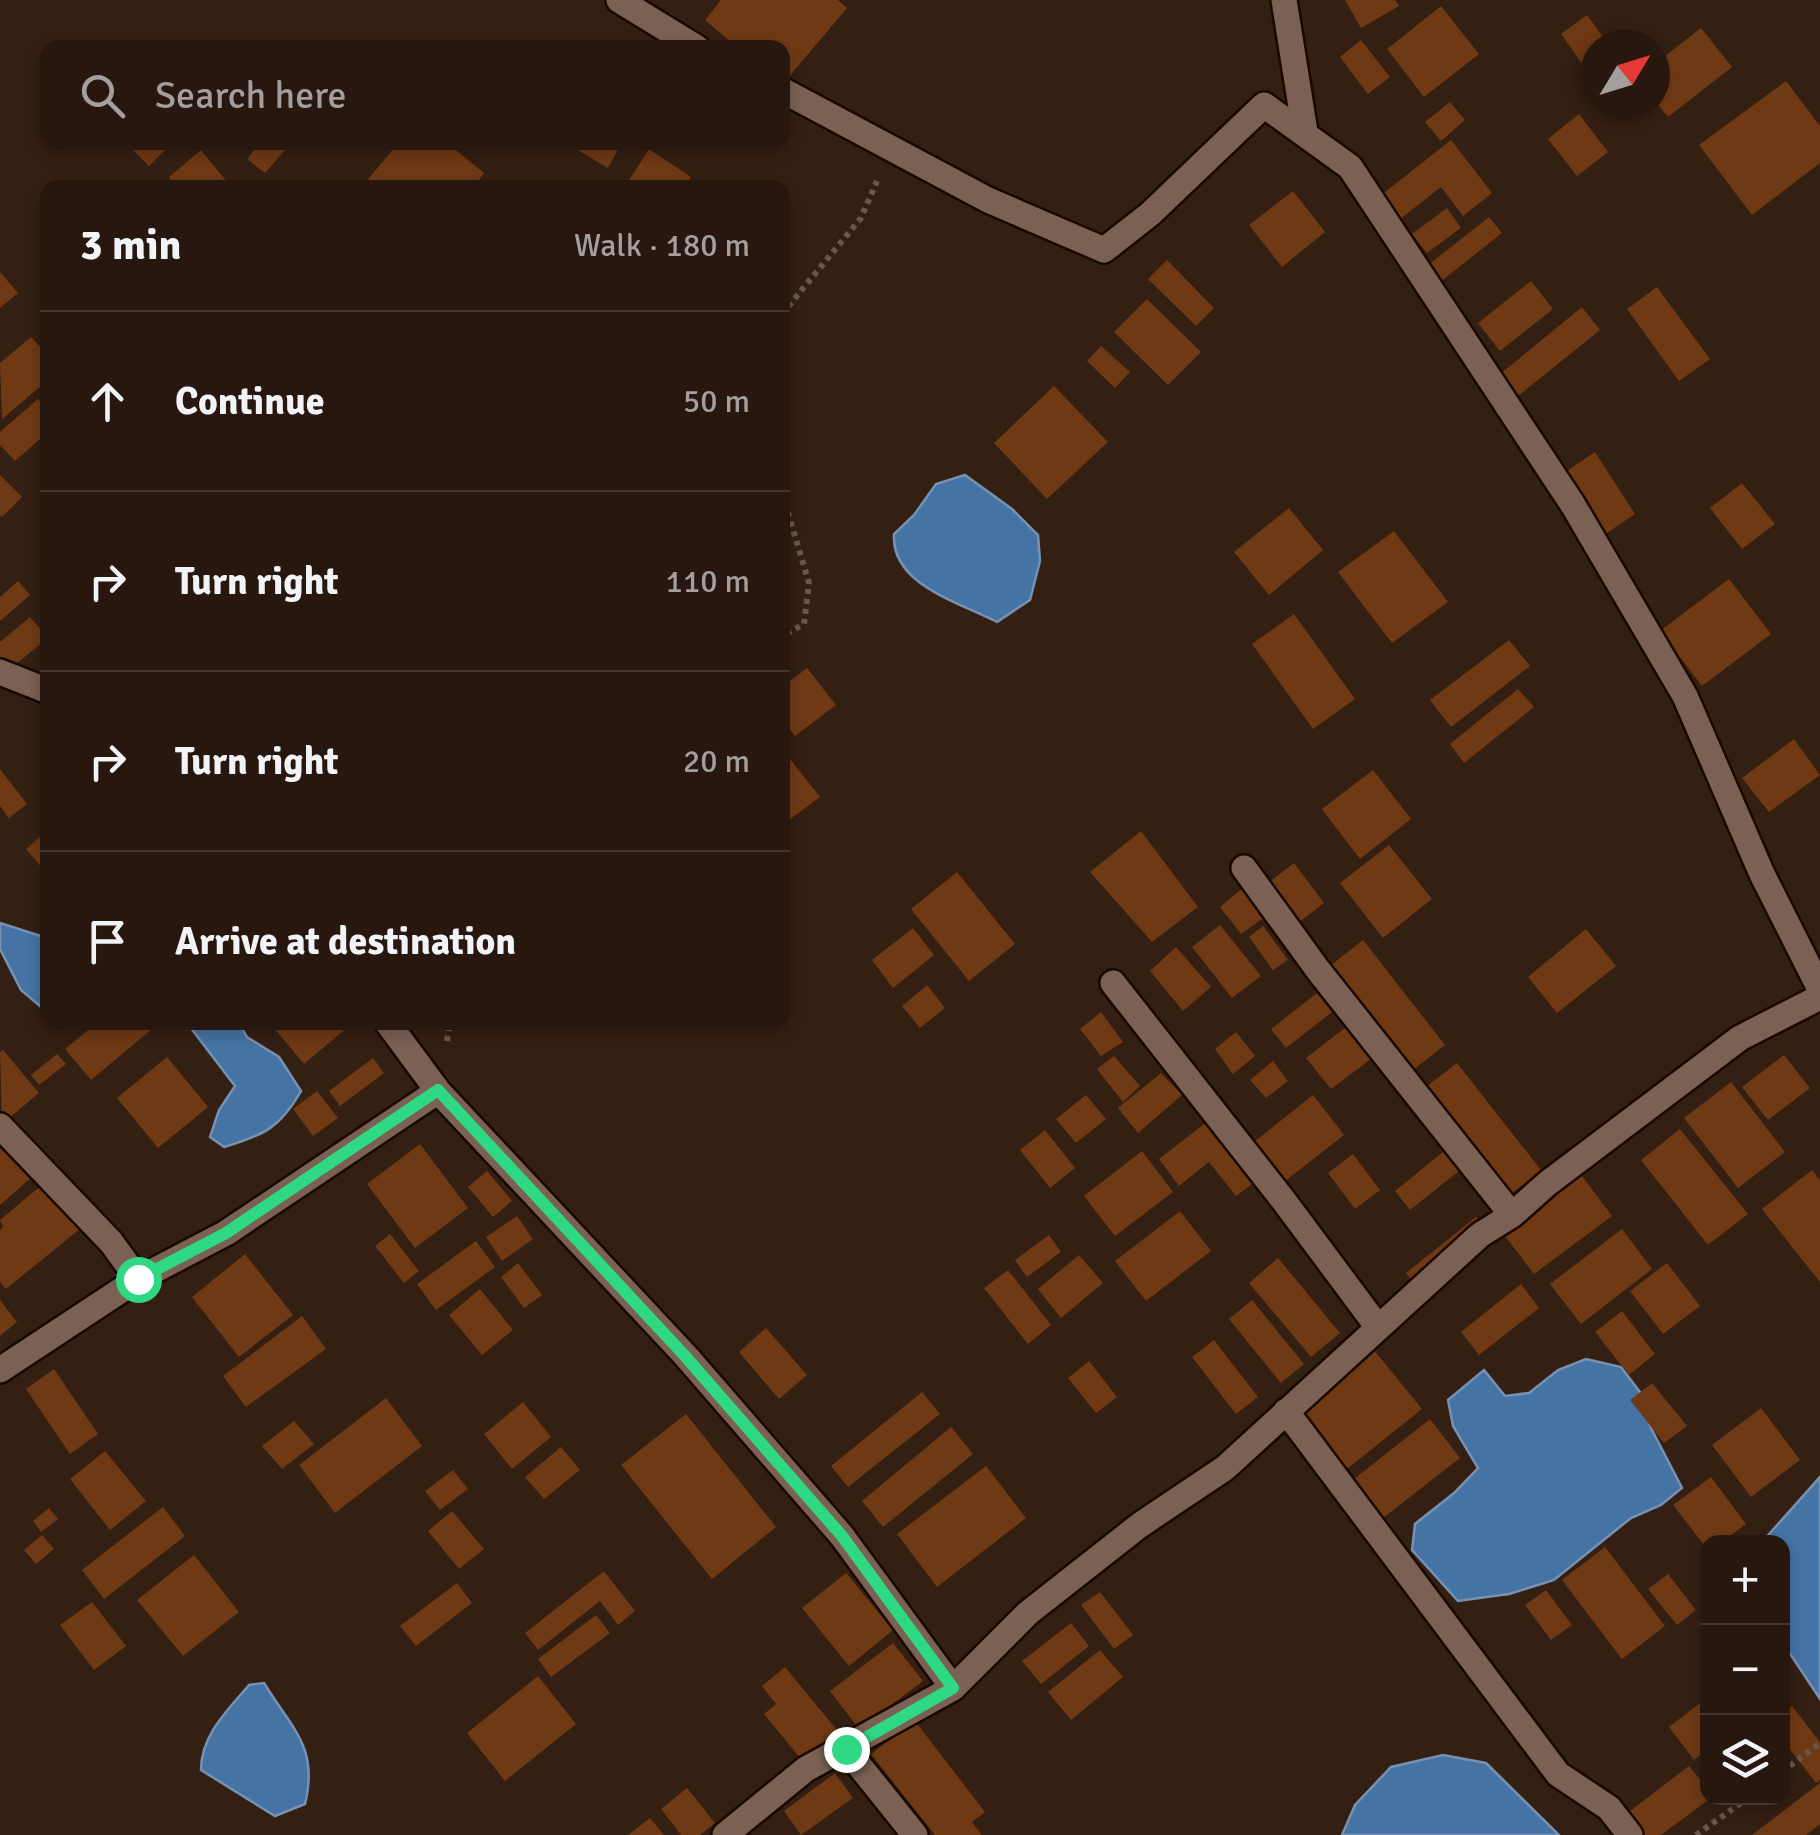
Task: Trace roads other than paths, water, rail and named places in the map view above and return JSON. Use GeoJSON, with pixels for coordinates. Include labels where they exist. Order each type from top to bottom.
{"type":"FeatureCollection","features":[{"type":"Feature","properties":{"kind":"street"},"geometry":{"type":"LineString","coordinates":[[619,0],[684,40]]}},
{"type":"Feature","properties":{"kind":"street"},"geometry":{"type":"LineString","coordinates":[[1284,0],[1305,132]]}},
{"type":"Feature","properties":{"kind":"street"},"geometry":{"type":"LineString","coordinates":[[790,94],[988,200],[1104,250],[1150,214],[1264,104],[1350,167],[1573,505],[1685,696],[1762,874],[1820,989]]}},
{"type":"Feature","properties":{"kind":"street"},"geometry":{"type":"LineString","coordinates":[[0,672],[40,688]]}},
{"type":"Feature","properties":{"kind":"street"},"geometry":{"type":"LineString","coordinates":[[1244,868],[1318,970],[1512,1215]]}},
{"type":"Feature","properties":{"kind":"street"},"geometry":{"type":"LineString","coordinates":[[1113,983],[1284,1200],[1377,1326]]}},
{"type":"Feature","properties":{"kind":"street"},"geometry":{"type":"LineString","coordinates":[[725,1835],[806,1769],[953,1688],[1028,1613],[1140,1526],[1224,1468],[1480,1234],[1512,1215],[1548,1183],[1740,1038],[1820,997]]}},
{"type":"Feature","properties":{"kind":"street"},"geometry":{"type":"LineString","coordinates":[[393,1030],[438,1090],[685,1356],[842,1536],[953,1688]]}},
{"type":"Feature","properties":{"kind":"street"},"geometry":{"type":"LineString","coordinates":[[0,1370],[138,1279],[226,1233],[438,1090]]}},
{"type":"Feature","properties":{"kind":"street"},"geometry":{"type":"LineString","coordinates":[[0,1126],[111,1242],[138,1279]]}},
{"type":"Feature","properties":{"kind":"street"},"geometry":{"type":"LineString","coordinates":[[1286,1411],[1558,1774],[1609,1808],[1630,1835]]}},
{"type":"Feature","properties":{"kind":"street"},"geometry":{"type":"LineString","coordinates":[[846,1749],[915,1835]]}},
{"type":"Feature","properties":{"kind":"water"},"geometry":{"type":"Polygon","coordinates":[[[965,475],[1012,509],[1038,535],[1040,561],[1030,600],[997,622],[930,590],[903,566],[896,552],[894,534],[914,515],[936,484],[965,475]]]}},
{"type":"Feature","properties":{"kind":"water"},"geometry":{"type":"Polygon","coordinates":[[[0,923],[40,936],[40,1006],[21,990],[0,949],[0,923]]]}},
{"type":"Feature","properties":{"kind":"water"},"geometry":{"type":"Polygon","coordinates":[[[192,1030],[243,1030],[247,1037],[279,1057],[301,1091],[278,1122],[260,1134],[224,1147],[210,1137],[219,1110],[235,1086],[192,1030]]]}},
{"type":"Feature","properties":{"kind":"water"},"geometry":{"type":"Polygon","coordinates":[[[1586,1359],[1621,1367],[1640,1392],[1651,1428],[1682,1488],[1661,1505],[1631,1518],[1554,1580],[1509,1594],[1458,1601],[1412,1550],[1415,1524],[1478,1468],[1453,1426],[1448,1400],[1484,1370],[1505,1396],[1529,1393],[1558,1370],[1586,1359]]]}},
{"type":"Feature","properties":{"kind":"water"},"geometry":{"type":"Polygon","coordinates":[[[1820,1477],[1820,1699],[1790,1654],[1790,1535],[1768,1535],[1820,1477]]]}},
{"type":"Feature","properties":{"kind":"water"},"geometry":{"type":"Polygon","coordinates":[[[264,1683],[300,1739],[308,1768],[305,1804],[275,1816],[201,1770],[205,1746],[217,1724],[249,1685],[264,1683]]]}},
{"type":"Feature","properties":{"kind":"water"},"geometry":{"type":"Polygon","coordinates":[[[1443,1755],[1486,1763],[1559,1835],[1342,1835],[1355,1805],[1391,1767],[1443,1755]]]}}]}
